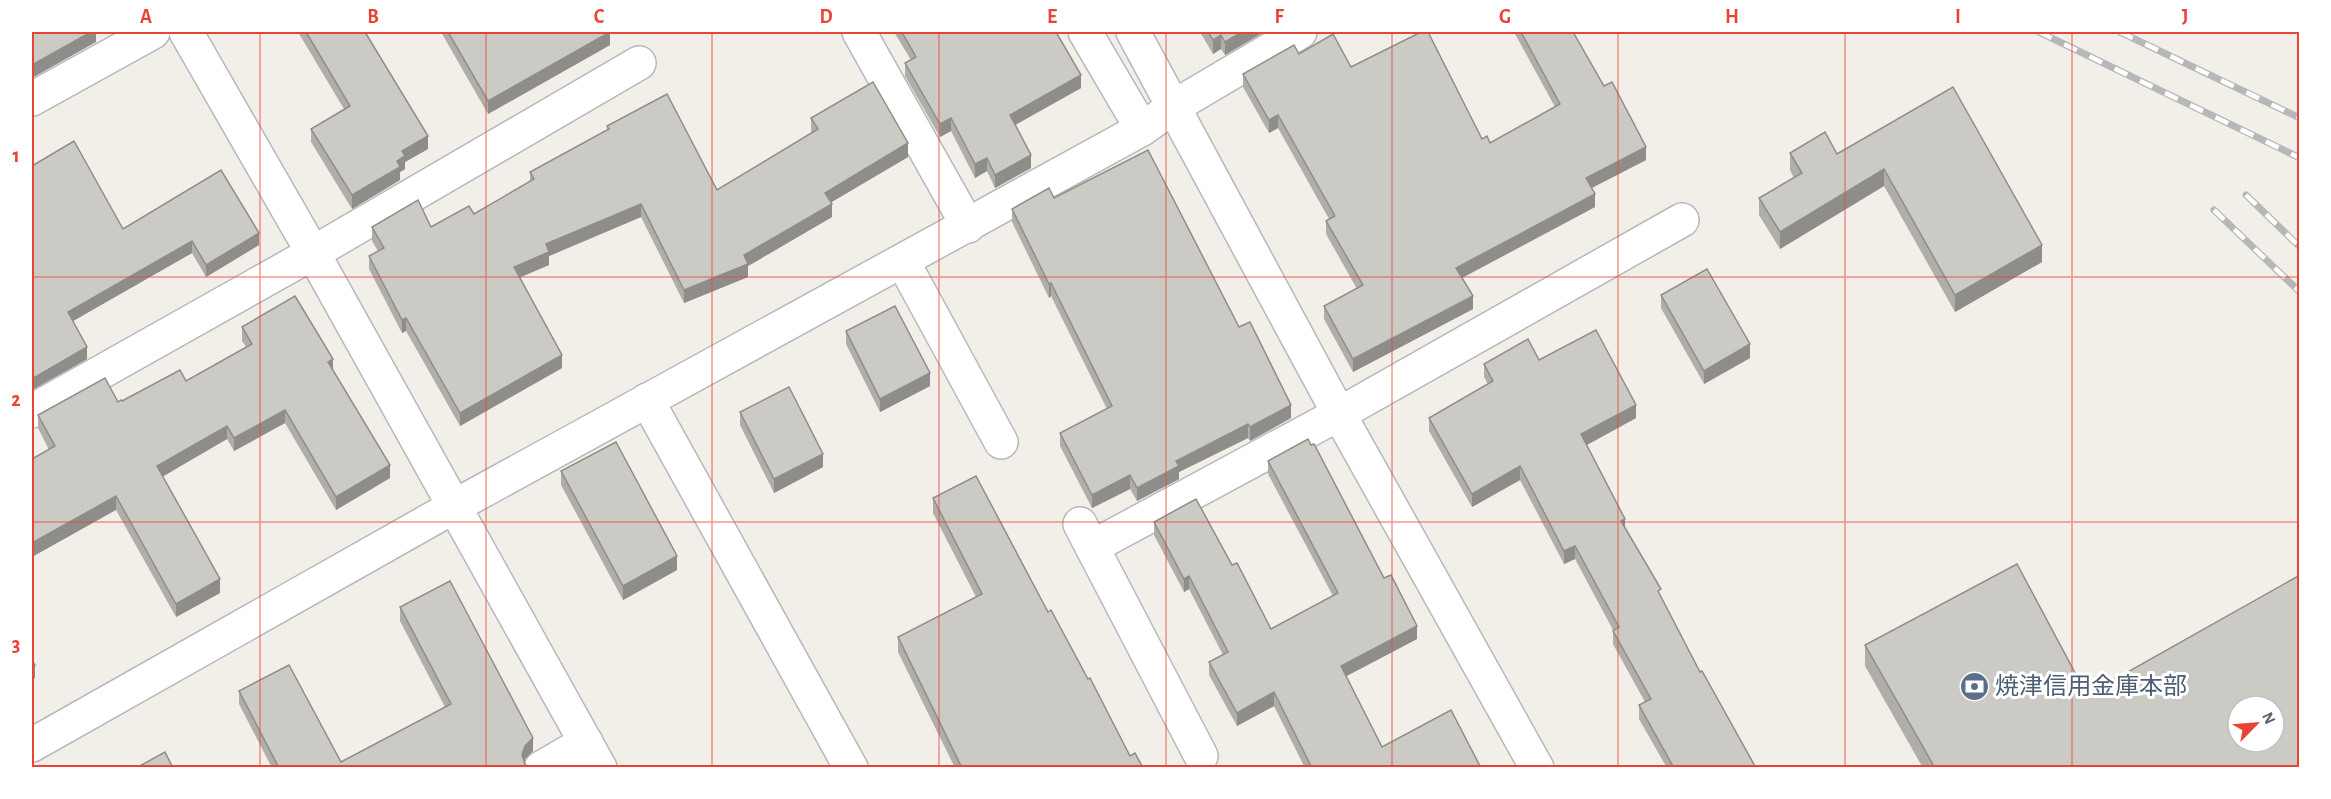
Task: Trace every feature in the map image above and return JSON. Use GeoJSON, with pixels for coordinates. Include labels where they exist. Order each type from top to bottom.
{"type":"FeatureCollection","features":[{"type":"Feature","properties":{"kind":"street"},"geometry":{"type":"LineString","coordinates":[[32,99],[153,32]]}},
{"type":"Feature","properties":{"kind":"street"},"geometry":{"type":"LineString","coordinates":[[859,32],[968,226]]}},
{"type":"Feature","properties":{"kind":"street"},"geometry":{"type":"LineString","coordinates":[[1086,32],[1142,129]]}},
{"type":"Feature","properties":{"kind":"street"},"geometry":{"type":"LineString","coordinates":[[1133,32],[1175,106],[1339,414],[1537,768]]}},
{"type":"Feature","properties":{"kind":"street"},"geometry":{"type":"LineString","coordinates":[[32,745],[455,506],[1142,129],[1175,106],[1300,32]]}},
{"type":"Feature","properties":{"kind":"street"},"geometry":{"type":"LineString","coordinates":[[189,33],[593,755],[541,768]]}},
{"type":"Feature","properties":{"kind":"street"},"geometry":{"type":"LineString","coordinates":[[32,411],[313,253],[639,63]]}},
{"type":"Feature","properties":{"kind":"street"},"geometry":{"type":"LineString","coordinates":[[1201,756],[1086,535],[1339,414],[1682,220]]}},
{"type":"Feature","properties":{"kind":"street"},"geometry":{"type":"LineString","coordinates":[[903,262],[1001,442]]}},
{"type":"Feature","properties":{"kind":"street"},"geometry":{"type":"LineString","coordinates":[[647,400],[851,768]]}},
{"type":"Feature","properties":{"kind":"building"},"geometry":{"type":"Polygon","coordinates":[[[32,32],[91,32],[32,65],[32,32]]]}},
{"type":"Feature","properties":{"kind":"building"},"geometry":{"type":"Polygon","coordinates":[[[306,32],[365,32],[428,136],[402,151],[405,156],[397,161],[400,167],[352,195],[311,129],[350,106],[306,32]]]}},
{"type":"Feature","properties":{"kind":"building"},"geometry":{"type":"Polygon","coordinates":[[[448,32],[610,32],[488,101],[448,32]]]}},
{"type":"Feature","properties":{"kind":"building"},"geometry":{"type":"Polygon","coordinates":[[[902,32],[1056,32],[1081,75],[1010,115],[1031,155],[995,175],[987,158],[975,164],[951,118],[940,124],[905,63],[916,57],[902,32]]]}},
{"type":"Feature","properties":{"kind":"building"},"geometry":{"type":"Polygon","coordinates":[[[1208,32],[1242,32],[1225,42],[1221,35],[1213,40],[1208,32]]]}},
{"type":"Feature","properties":{"kind":"building"},"geometry":{"type":"Polygon","coordinates":[[[1421,32],[1428,32],[1482,139],[1487,136],[1490,143],[1560,104],[1521,32],[1573,32],[1604,86],[1612,82],[1646,147],[1586,178],[1595,194],[1456,268],[1473,296],[1353,359],[1324,306],[1363,285],[1326,221],[1335,216],[1278,115],[1269,120],[1243,74],[1294,45],[1299,54],[1333,34],[1351,67],[1421,32]]]}},
{"type":"Feature","properties":{"kind":"building"},"geometry":{"type":"Polygon","coordinates":[[[873,82],[908,143],[825,193],[832,204],[744,255],[748,264],[684,290],[641,204],[546,244],[549,252],[514,267],[562,355],[460,413],[406,318],[402,320],[369,256],[384,248],[372,227],[418,200],[431,227],[469,206],[474,214],[534,179],[530,172],[609,129],[607,126],[667,94],[717,190],[818,129],[811,118],[873,82]]]}},
{"type":"Feature","properties":{"kind":"building"},"geometry":{"type":"Polygon","coordinates":[[[1953,87],[2042,245],[1955,295],[1884,169],[1780,232],[1759,198],[1802,173],[1790,153],[1825,132],[1837,154],[1953,87]]]}},
{"type":"Feature","properties":{"kind":"building"},"geometry":{"type":"Polygon","coordinates":[[[74,141],[123,229],[221,170],[259,233],[206,265],[192,241],[68,312],[87,347],[32,379],[32,166],[74,141]]]}},
{"type":"Feature","properties":{"kind":"building"},"geometry":{"type":"Polygon","coordinates":[[[1148,150],[1239,327],[1250,322],[1291,405],[1250,427],[1248,424],[1176,461],[1179,466],[1137,488],[1130,475],[1092,495],[1060,433],[1112,406],[1012,209],[1049,188],[1054,198],[1148,150]]]}},
{"type":"Feature","properties":{"kind":"building"},"geometry":{"type":"Polygon","coordinates":[[[1707,269],[1750,344],[1704,371],[1661,295],[1707,269]]]}},
{"type":"Feature","properties":{"kind":"building"},"geometry":{"type":"Polygon","coordinates":[[[295,296],[333,359],[328,362],[390,465],[336,497],[285,410],[234,438],[227,426],[157,466],[220,579],[176,604],[116,496],[32,543],[32,459],[55,446],[38,415],[105,378],[118,402],[180,370],[186,381],[252,344],[242,327],[295,296]]]}},
{"type":"Feature","properties":{"kind":"building"},"geometry":{"type":"Polygon","coordinates":[[[895,306],[930,373],[880,399],[846,331],[895,306]]]}},
{"type":"Feature","properties":{"kind":"building"},"geometry":{"type":"Polygon","coordinates":[[[1596,330],[1636,405],[1581,434],[1625,519],[1621,521],[1661,589],[1658,591],[1700,672],[1702,671],[1756,768],[1681,768],[1679,766],[1674,768],[1639,705],[1651,699],[1613,631],[1619,627],[1575,546],[1564,551],[1520,466],[1472,494],[1429,418],[1493,381],[1484,364],[1528,339],[1539,360],[1596,330]]]}},
{"type":"Feature","properties":{"kind":"building"},"geometry":{"type":"Polygon","coordinates":[[[789,387],[823,454],[774,479],[740,412],[789,387]]]}},
{"type":"Feature","properties":{"kind":"building"},"geometry":{"type":"Polygon","coordinates":[[[1308,439],[1311,445],[1314,444],[1384,578],[1391,575],[1417,626],[1341,666],[1382,747],[1451,710],[1481,768],[1312,768],[1274,692],[1237,713],[1209,662],[1228,652],[1189,576],[1184,579],[1154,522],[1196,499],[1232,565],[1237,563],[1271,629],[1338,593],[1268,461],[1308,439]]]}},
{"type":"Feature","properties":{"kind":"building"},"geometry":{"type":"Polygon","coordinates":[[[616,442],[677,556],[623,586],[561,471],[616,442]]]}},
{"type":"Feature","properties":{"kind":"building"},"geometry":{"type":"Polygon","coordinates":[[[976,476],[1048,612],[1051,610],[1088,679],[1090,678],[1130,756],[1135,753],[1143,768],[962,768],[898,637],[982,594],[933,498],[976,476]]]}},
{"type":"Feature","properties":{"kind":"building","name":"焼津信用金庫本部"},"geometry":{"type":"Polygon","coordinates":[[[2017,564],[2087,695],[2300,575],[2300,768],[1935,768],[1865,645],[2017,564]]]}},
{"type":"Feature","properties":{"kind":"building"},"geometry":{"type":"Polygon","coordinates":[[[450,581],[533,738],[525,746],[522,755],[528,768],[279,768],[239,691],[289,665],[341,762],[451,704],[400,607],[450,581]]]}},
{"type":"Feature","properties":{"kind":"building"},"geometry":{"type":"Polygon","coordinates":[[[165,752],[173,768],[136,768],[165,752]]]}},
{"type":"Feature","properties":{"kind":"railway"},"geometry":{"type":"LineString","coordinates":[[2039,32],[2300,158]]}},
{"type":"Feature","properties":{"kind":"railway"},"geometry":{"type":"LineString","coordinates":[[2120,32],[2300,118]]}},
{"type":"Feature","properties":{"kind":"railway"},"geometry":{"type":"LineString","coordinates":[[2246,195],[2300,247]]}},
{"type":"Feature","properties":{"kind":"railway"},"geometry":{"type":"LineString","coordinates":[[2214,210],[2300,292]]}},
{"type":"Feature","properties":{"kind":"place","name":"焼津信用金庫本部"},"geometry":{"type":"Point","coordinates":[1974,686]}}]}
